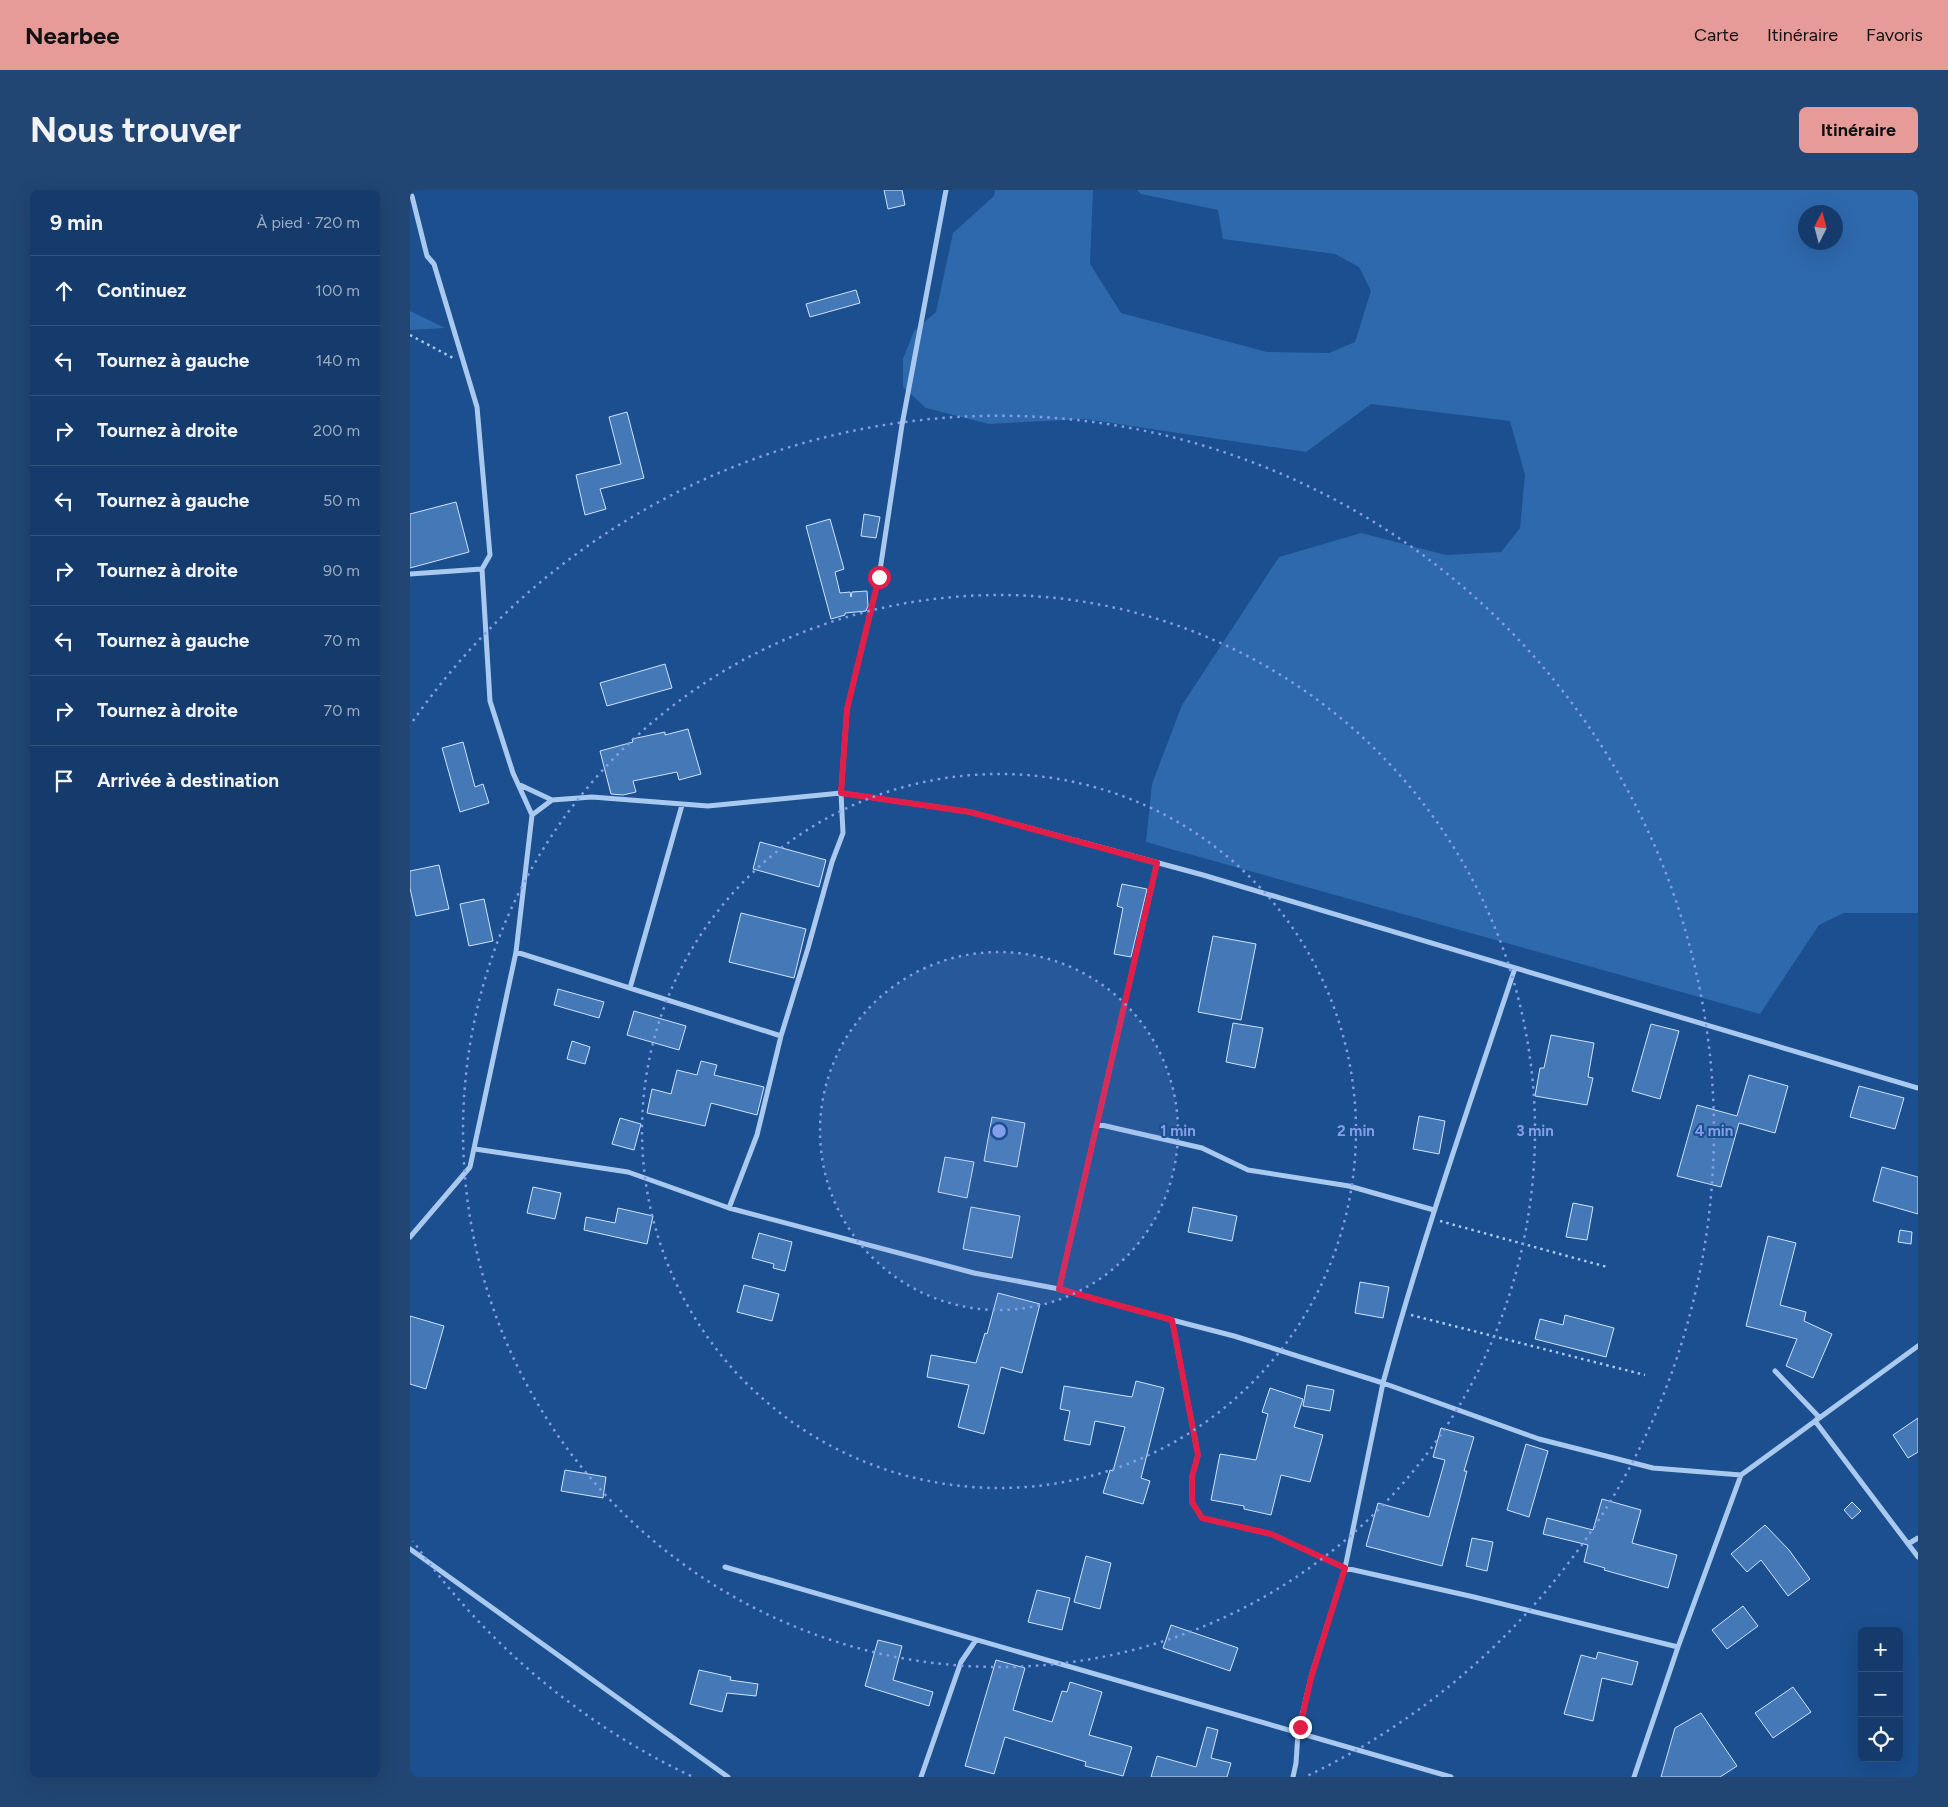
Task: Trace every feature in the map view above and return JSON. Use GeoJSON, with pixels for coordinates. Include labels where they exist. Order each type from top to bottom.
{"type":"FeatureCollection","features":[{"type":"Feature","properties":{"kind":"street"},"geometry":{"type":"LineString","coordinates":[[729,1208],[757,1135],[780,1036],[808,948],[832,862],[843,833],[841,793],[847,709],[879,577],[902,425],[946,190]]}},
{"type":"Feature","properties":{"kind":"street"},"geometry":{"type":"LineString","coordinates":[[410,1237],[470,1167],[475,1150],[516,952],[532,815],[518,784],[490,701],[482,569],[490,555],[478,417],[434,264],[427,256],[412,196]]}},
{"type":"Feature","properties":{"kind":"street"},"geometry":{"type":"LineString","coordinates":[[410,574],[482,569]]}},
{"type":"Feature","properties":{"kind":"street"},"geometry":{"type":"LineString","coordinates":[[518,784],[552,800],[592,797],[708,806],[841,793],[970,812],[1157,863],[1918,1088]]}},
{"type":"Feature","properties":{"kind":"street"},"geometry":{"type":"LineString","coordinates":[[532,815],[552,800]]}},
{"type":"Feature","properties":{"kind":"street"},"geometry":{"type":"LineString","coordinates":[[630,988],[682,805]]}},
{"type":"Feature","properties":{"kind":"street"},"geometry":{"type":"LineString","coordinates":[[1059,1289],[1157,863]]}},
{"type":"Feature","properties":{"kind":"street"},"geometry":{"type":"LineString","coordinates":[[516,952],[780,1036]]}},
{"type":"Feature","properties":{"kind":"street"},"geometry":{"type":"LineString","coordinates":[[1293,1777],[1298,1733],[1311,1678],[1345,1568],[1382,1383],[1431,1219],[1515,968]]}},
{"type":"Feature","properties":{"kind":"street"},"geometry":{"type":"LineString","coordinates":[[1097,1124],[1202,1148],[1248,1170],[1350,1186],[1434,1210]]}},
{"type":"Feature","properties":{"kind":"street"},"geometry":{"type":"LineString","coordinates":[[475,1150],[628,1172],[729,1208],[974,1274],[1059,1289],[1234,1336],[1382,1383],[1539,1439],[1653,1468],[1741,1475]]}},
{"type":"Feature","properties":{"kind":"street"},"geometry":{"type":"LineString","coordinates":[[1172,1320],[1198,1455],[1192,1477],[1192,1502],[1202,1518],[1271,1534],[1345,1568],[1474,1596],[1678,1646]]}},
{"type":"Feature","properties":{"kind":"street"},"geometry":{"type":"LineString","coordinates":[[1634,1777],[1678,1646],[1741,1475],[1918,1346]]}},
{"type":"Feature","properties":{"kind":"street"},"geometry":{"type":"LineString","coordinates":[[1775,1371],[1819,1417],[1815,1421]]}},
{"type":"Feature","properties":{"kind":"street"},"geometry":{"type":"LineString","coordinates":[[1815,1421],[1918,1557]]}},
{"type":"Feature","properties":{"kind":"street"},"geometry":{"type":"LineString","coordinates":[[1908,1544],[1918,1538]]}},
{"type":"Feature","properties":{"kind":"street"},"geometry":{"type":"LineString","coordinates":[[410,1549],[728,1777]]}},
{"type":"Feature","properties":{"kind":"street"},"geometry":{"type":"LineString","coordinates":[[725,1567],[1451,1777]]}},
{"type":"Feature","properties":{"kind":"street"},"geometry":{"type":"LineString","coordinates":[[921,1777],[961,1662],[976,1640]]}},
{"type":"Feature","properties":{"kind":"path"},"geometry":{"type":"LineString","coordinates":[[410,335],[462,363]]}},
{"type":"Feature","properties":{"kind":"path"},"geometry":{"type":"LineString","coordinates":[[1431,1219],[1607,1267]]}},
{"type":"Feature","properties":{"kind":"path"},"geometry":{"type":"LineString","coordinates":[[1402,1313],[1645,1375]]}},
{"type":"Feature","properties":{"kind":"shaded area"},"geometry":{"type":"Polygon","coordinates":[[[995,190],[1093,190],[1090,264],[1121,313],[1267,352],[1329,353],[1355,342],[1371,291],[1359,267],[1335,254],[1223,239],[1218,210],[1141,194],[1137,190],[1918,190],[1918,913],[1844,913],[1819,925],[1760,1014],[1146,842],[1152,784],[1182,705],[1279,557],[1361,533],[1446,555],[1501,552],[1520,528],[1525,475],[1510,421],[1371,404],[1306,452],[1085,419],[989,424],[926,408],[903,387],[903,359],[914,331],[936,312],[953,233],[994,196],[995,190]]]}},
{"type":"Feature","properties":{"kind":"shaded area"},"geometry":{"type":"Polygon","coordinates":[[[410,311],[445,328],[410,330],[410,311]]]}},
{"type":"Feature","properties":{"kind":"building"},"geometry":{"type":"Polygon","coordinates":[[[884,190],[902,190],[905,205],[888,209],[884,190]]]}},
{"type":"Feature","properties":{"kind":"building"},"geometry":{"type":"Polygon","coordinates":[[[856,290],[860,303],[810,317],[806,304],[856,290]]]}},
{"type":"Feature","properties":{"kind":"building"},"geometry":{"type":"Polygon","coordinates":[[[627,412],[644,478],[600,489],[606,509],[585,515],[576,475],[621,464],[609,417],[627,412]]]}},
{"type":"Feature","properties":{"kind":"building"},"geometry":{"type":"Polygon","coordinates":[[[456,502],[469,552],[410,568],[410,514],[456,502]]]}},
{"type":"Feature","properties":{"kind":"building"},"geometry":{"type":"Polygon","coordinates":[[[864,514],[880,517],[876,538],[861,536],[864,514]]]}},
{"type":"Feature","properties":{"kind":"building"},"geometry":{"type":"Polygon","coordinates":[[[830,519],[844,569],[835,572],[840,593],[850,592],[851,597],[852,592],[867,591],[868,606],[866,611],[845,613],[845,615],[831,619],[806,526],[830,519]]]}},
{"type":"Feature","properties":{"kind":"building"},"geometry":{"type":"Polygon","coordinates":[[[665,664],[672,688],[607,706],[600,683],[665,664]]]}},
{"type":"Feature","properties":{"kind":"building"},"geometry":{"type":"Polygon","coordinates":[[[688,729],[701,774],[679,780],[677,772],[633,781],[636,792],[623,795],[611,794],[600,751],[633,742],[632,739],[665,732],[665,735],[688,729]]]}},
{"type":"Feature","properties":{"kind":"building"},"geometry":{"type":"Polygon","coordinates":[[[463,742],[475,787],[483,784],[489,803],[460,812],[442,748],[463,742]]]}},
{"type":"Feature","properties":{"kind":"building"},"geometry":{"type":"Polygon","coordinates":[[[760,842],[826,860],[819,887],[753,869],[760,842]]]}},
{"type":"Feature","properties":{"kind":"building"},"geometry":{"type":"Polygon","coordinates":[[[439,865],[449,909],[416,916],[410,888],[410,871],[439,865]]]}},
{"type":"Feature","properties":{"kind":"building"},"geometry":{"type":"Polygon","coordinates":[[[1122,884],[1147,889],[1131,957],[1114,954],[1123,908],[1117,906],[1122,884]]]}},
{"type":"Feature","properties":{"kind":"building"},"geometry":{"type":"Polygon","coordinates":[[[484,899],[493,941],[469,946],[460,904],[484,899]]]}},
{"type":"Feature","properties":{"kind":"building"},"geometry":{"type":"Polygon","coordinates":[[[741,913],[806,929],[794,978],[729,962],[741,913]]]}},
{"type":"Feature","properties":{"kind":"building"},"geometry":{"type":"Polygon","coordinates":[[[1213,936],[1256,944],[1241,1020],[1198,1012],[1213,936]]]}},
{"type":"Feature","properties":{"kind":"building"},"geometry":{"type":"Polygon","coordinates":[[[558,989],[604,1002],[599,1018],[554,1005],[558,989]]]}},
{"type":"Feature","properties":{"kind":"building"},"geometry":{"type":"Polygon","coordinates":[[[634,1011],[686,1026],[679,1050],[627,1035],[634,1011]]]}},
{"type":"Feature","properties":{"kind":"building"},"geometry":{"type":"Polygon","coordinates":[[[1233,1023],[1263,1028],[1255,1068],[1226,1062],[1233,1023]]]}},
{"type":"Feature","properties":{"kind":"building"},"geometry":{"type":"Polygon","coordinates":[[[1651,1024],[1679,1031],[1660,1099],[1632,1091],[1651,1024]]]}},
{"type":"Feature","properties":{"kind":"building"},"geometry":{"type":"Polygon","coordinates":[[[1551,1035],[1594,1043],[1588,1077],[1593,1078],[1587,1105],[1535,1096],[1540,1068],[1544,1068],[1551,1035]]]}},
{"type":"Feature","properties":{"kind":"building"},"geometry":{"type":"Polygon","coordinates":[[[572,1041],[590,1047],[585,1064],[567,1059],[572,1041]]]}},
{"type":"Feature","properties":{"kind":"building"},"geometry":{"type":"Polygon","coordinates":[[[701,1061],[717,1065],[714,1075],[764,1087],[757,1115],[711,1103],[705,1126],[647,1113],[652,1089],[671,1094],[677,1070],[697,1075],[701,1061]]]}},
{"type":"Feature","properties":{"kind":"building"},"geometry":{"type":"Polygon","coordinates":[[[1749,1075],[1788,1086],[1775,1133],[1739,1123],[1721,1187],[1677,1176],[1697,1105],[1737,1116],[1749,1075]]]}},
{"type":"Feature","properties":{"kind":"building"},"geometry":{"type":"Polygon","coordinates":[[[1859,1086],[1904,1098],[1895,1129],[1850,1117],[1859,1086]]]}},
{"type":"Feature","properties":{"kind":"building"},"geometry":{"type":"Polygon","coordinates":[[[1419,1116],[1445,1121],[1439,1154],[1413,1149],[1419,1116]]]}},
{"type":"Feature","properties":{"kind":"building"},"geometry":{"type":"Polygon","coordinates":[[[992,1117],[1025,1123],[1017,1167],[984,1161],[992,1117]]]}},
{"type":"Feature","properties":{"kind":"building"},"geometry":{"type":"Polygon","coordinates":[[[620,1118],[641,1124],[634,1150],[612,1144],[620,1118]]]}},
{"type":"Feature","properties":{"kind":"building"},"geometry":{"type":"Polygon","coordinates":[[[945,1157],[974,1162],[967,1198],[938,1192],[945,1157]]]}},
{"type":"Feature","properties":{"kind":"building"},"geometry":{"type":"Polygon","coordinates":[[[1882,1167],[1918,1177],[1918,1214],[1873,1201],[1882,1167]]]}},
{"type":"Feature","properties":{"kind":"building"},"geometry":{"type":"Polygon","coordinates":[[[533,1187],[561,1193],[555,1219],[527,1213],[533,1187]]]}},
{"type":"Feature","properties":{"kind":"building"},"geometry":{"type":"Polygon","coordinates":[[[1573,1203],[1593,1207],[1587,1240],[1566,1237],[1573,1203]]]}},
{"type":"Feature","properties":{"kind":"building"},"geometry":{"type":"Polygon","coordinates":[[[971,1207],[1020,1216],[1012,1258],[963,1249],[971,1207]]]}},
{"type":"Feature","properties":{"kind":"building"},"geometry":{"type":"Polygon","coordinates":[[[1193,1207],[1237,1216],[1232,1241],[1188,1232],[1193,1207]]]}},
{"type":"Feature","properties":{"kind":"building"},"geometry":{"type":"Polygon","coordinates":[[[618,1208],[653,1216],[647,1244],[584,1230],[586,1217],[615,1223],[618,1208]]]}},
{"type":"Feature","properties":{"kind":"building"},"geometry":{"type":"Polygon","coordinates":[[[1900,1230],[1912,1232],[1911,1244],[1898,1242],[1900,1230]]]}},
{"type":"Feature","properties":{"kind":"building"},"geometry":{"type":"Polygon","coordinates":[[[759,1233],[792,1242],[785,1271],[773,1268],[774,1264],[752,1258],[759,1233]]]}},
{"type":"Feature","properties":{"kind":"building"},"geometry":{"type":"Polygon","coordinates":[[[1768,1236],[1796,1243],[1780,1305],[1806,1312],[1804,1321],[1832,1334],[1813,1378],[1786,1366],[1797,1339],[1746,1326],[1768,1236]]]}},
{"type":"Feature","properties":{"kind":"building"},"geometry":{"type":"Polygon","coordinates":[[[1360,1282],[1389,1287],[1383,1318],[1355,1313],[1360,1282]]]}},
{"type":"Feature","properties":{"kind":"building"},"geometry":{"type":"Polygon","coordinates":[[[744,1285],[779,1294],[772,1321],[737,1312],[744,1285]]]}},
{"type":"Feature","properties":{"kind":"building"},"geometry":{"type":"Polygon","coordinates":[[[998,1293],[1040,1304],[1022,1373],[1001,1367],[984,1434],[958,1427],[969,1385],[927,1377],[931,1355],[976,1363],[985,1333],[987,1334],[998,1293]]]}},
{"type":"Feature","properties":{"kind":"building"},"geometry":{"type":"Polygon","coordinates":[[[1565,1315],[1614,1328],[1606,1357],[1535,1339],[1540,1319],[1563,1325],[1565,1315]]]}},
{"type":"Feature","properties":{"kind":"building"},"geometry":{"type":"Polygon","coordinates":[[[410,1316],[444,1326],[426,1389],[410,1384],[410,1316]]]}},
{"type":"Feature","properties":{"kind":"building"},"geometry":{"type":"Polygon","coordinates":[[[1136,1381],[1164,1388],[1141,1478],[1150,1481],[1143,1504],[1103,1493],[1110,1470],[1113,1471],[1125,1427],[1095,1421],[1090,1445],[1064,1440],[1070,1411],[1060,1409],[1064,1386],[1132,1397],[1136,1381]]]}},
{"type":"Feature","properties":{"kind":"building"},"geometry":{"type":"Polygon","coordinates":[[[1307,1385],[1334,1390],[1330,1411],[1303,1406],[1307,1385]]]}},
{"type":"Feature","properties":{"kind":"building"},"geometry":{"type":"Polygon","coordinates":[[[1270,1388],[1303,1399],[1294,1427],[1323,1435],[1310,1482],[1281,1475],[1271,1515],[1244,1509],[1244,1506],[1211,1500],[1220,1454],[1256,1460],[1268,1414],[1262,1412],[1270,1388]]]}},
{"type":"Feature","properties":{"kind":"building"},"geometry":{"type":"Polygon","coordinates":[[[1918,1418],[1918,1452],[1908,1458],[1893,1435],[1918,1418]]]}},
{"type":"Feature","properties":{"kind":"building"},"geometry":{"type":"Polygon","coordinates":[[[1441,1428],[1474,1437],[1464,1471],[1467,1471],[1442,1566],[1366,1546],[1378,1503],[1429,1517],[1445,1460],[1433,1457],[1441,1428]]]}},
{"type":"Feature","properties":{"kind":"building"},"geometry":{"type":"Polygon","coordinates":[[[1526,1444],[1548,1451],[1529,1517],[1507,1510],[1526,1444]]]}},
{"type":"Feature","properties":{"kind":"building"},"geometry":{"type":"Polygon","coordinates":[[[565,1470],[606,1477],[603,1498],[561,1491],[565,1470]]]}},
{"type":"Feature","properties":{"kind":"building"},"geometry":{"type":"Polygon","coordinates":[[[1602,1499],[1641,1510],[1632,1543],[1677,1555],[1668,1588],[1604,1570],[1605,1568],[1584,1562],[1588,1545],[1543,1534],[1547,1518],[1593,1530],[1602,1499]]]}},
{"type":"Feature","properties":{"kind":"building"},"geometry":{"type":"Polygon","coordinates":[[[1852,1502],[1861,1511],[1852,1519],[1844,1510],[1852,1502]]]}},
{"type":"Feature","properties":{"kind":"building"},"geometry":{"type":"Polygon","coordinates":[[[1765,1525],[1789,1550],[1810,1579],[1788,1596],[1761,1560],[1747,1572],[1731,1554],[1765,1525]]]}},
{"type":"Feature","properties":{"kind":"building"},"geometry":{"type":"Polygon","coordinates":[[[1472,1538],[1493,1542],[1487,1571],[1466,1566],[1472,1538]]]}},
{"type":"Feature","properties":{"kind":"building"},"geometry":{"type":"Polygon","coordinates":[[[1086,1556],[1111,1563],[1100,1609],[1074,1602],[1086,1556]]]}},
{"type":"Feature","properties":{"kind":"building"},"geometry":{"type":"Polygon","coordinates":[[[1037,1590],[1070,1598],[1062,1630],[1028,1622],[1037,1590]]]}},
{"type":"Feature","properties":{"kind":"building"},"geometry":{"type":"Polygon","coordinates":[[[1743,1606],[1758,1626],[1727,1649],[1712,1630],[1743,1606]]]}},
{"type":"Feature","properties":{"kind":"building"},"geometry":{"type":"Polygon","coordinates":[[[1171,1625],[1238,1648],[1230,1671],[1163,1648],[1171,1625]]]}},
{"type":"Feature","properties":{"kind":"building"},"geometry":{"type":"Polygon","coordinates":[[[878,1640],[902,1646],[893,1680],[933,1692],[929,1706],[865,1686],[878,1640]]]}},
{"type":"Feature","properties":{"kind":"building"},"geometry":{"type":"Polygon","coordinates":[[[1598,1652],[1638,1662],[1632,1685],[1602,1678],[1593,1721],[1564,1714],[1581,1655],[1596,1659],[1598,1652]]]}},
{"type":"Feature","properties":{"kind":"building"},"geometry":{"type":"Polygon","coordinates":[[[996,1660],[1025,1668],[1013,1710],[1052,1722],[1062,1691],[1067,1692],[1070,1682],[1102,1692],[1089,1735],[1132,1747],[1123,1776],[1085,1766],[1086,1762],[1005,1737],[994,1774],[965,1766],[996,1660]]]}},
{"type":"Feature","properties":{"kind":"building"},"geometry":{"type":"Polygon","coordinates":[[[699,1670],[731,1677],[730,1680],[758,1684],[756,1696],[727,1693],[722,1712],[690,1704],[699,1670]]]}},
{"type":"Feature","properties":{"kind":"building"},"geometry":{"type":"Polygon","coordinates":[[[1793,1687],[1811,1712],[1773,1738],[1755,1713],[1793,1687]]]}},
{"type":"Feature","properties":{"kind":"building"},"geometry":{"type":"Polygon","coordinates":[[[1701,1713],[1737,1766],[1720,1777],[1661,1777],[1675,1728],[1701,1713]]]}},
{"type":"Feature","properties":{"kind":"building"},"geometry":{"type":"Polygon","coordinates":[[[1207,1727],[1218,1730],[1211,1758],[1231,1763],[1227,1777],[1151,1777],[1157,1756],[1196,1767],[1207,1727]]]}},
{"type":"Feature","properties":{"kind":"route"},"geometry":{"type":"LineString","coordinates":[[879,577],[847,709],[841,793],[970,812],[1157,863],[1059,1289],[1172,1320],[1198,1455],[1192,1477],[1192,1502],[1202,1518],[1271,1534],[1345,1568],[1311,1678],[1300,1727]]}}]}
